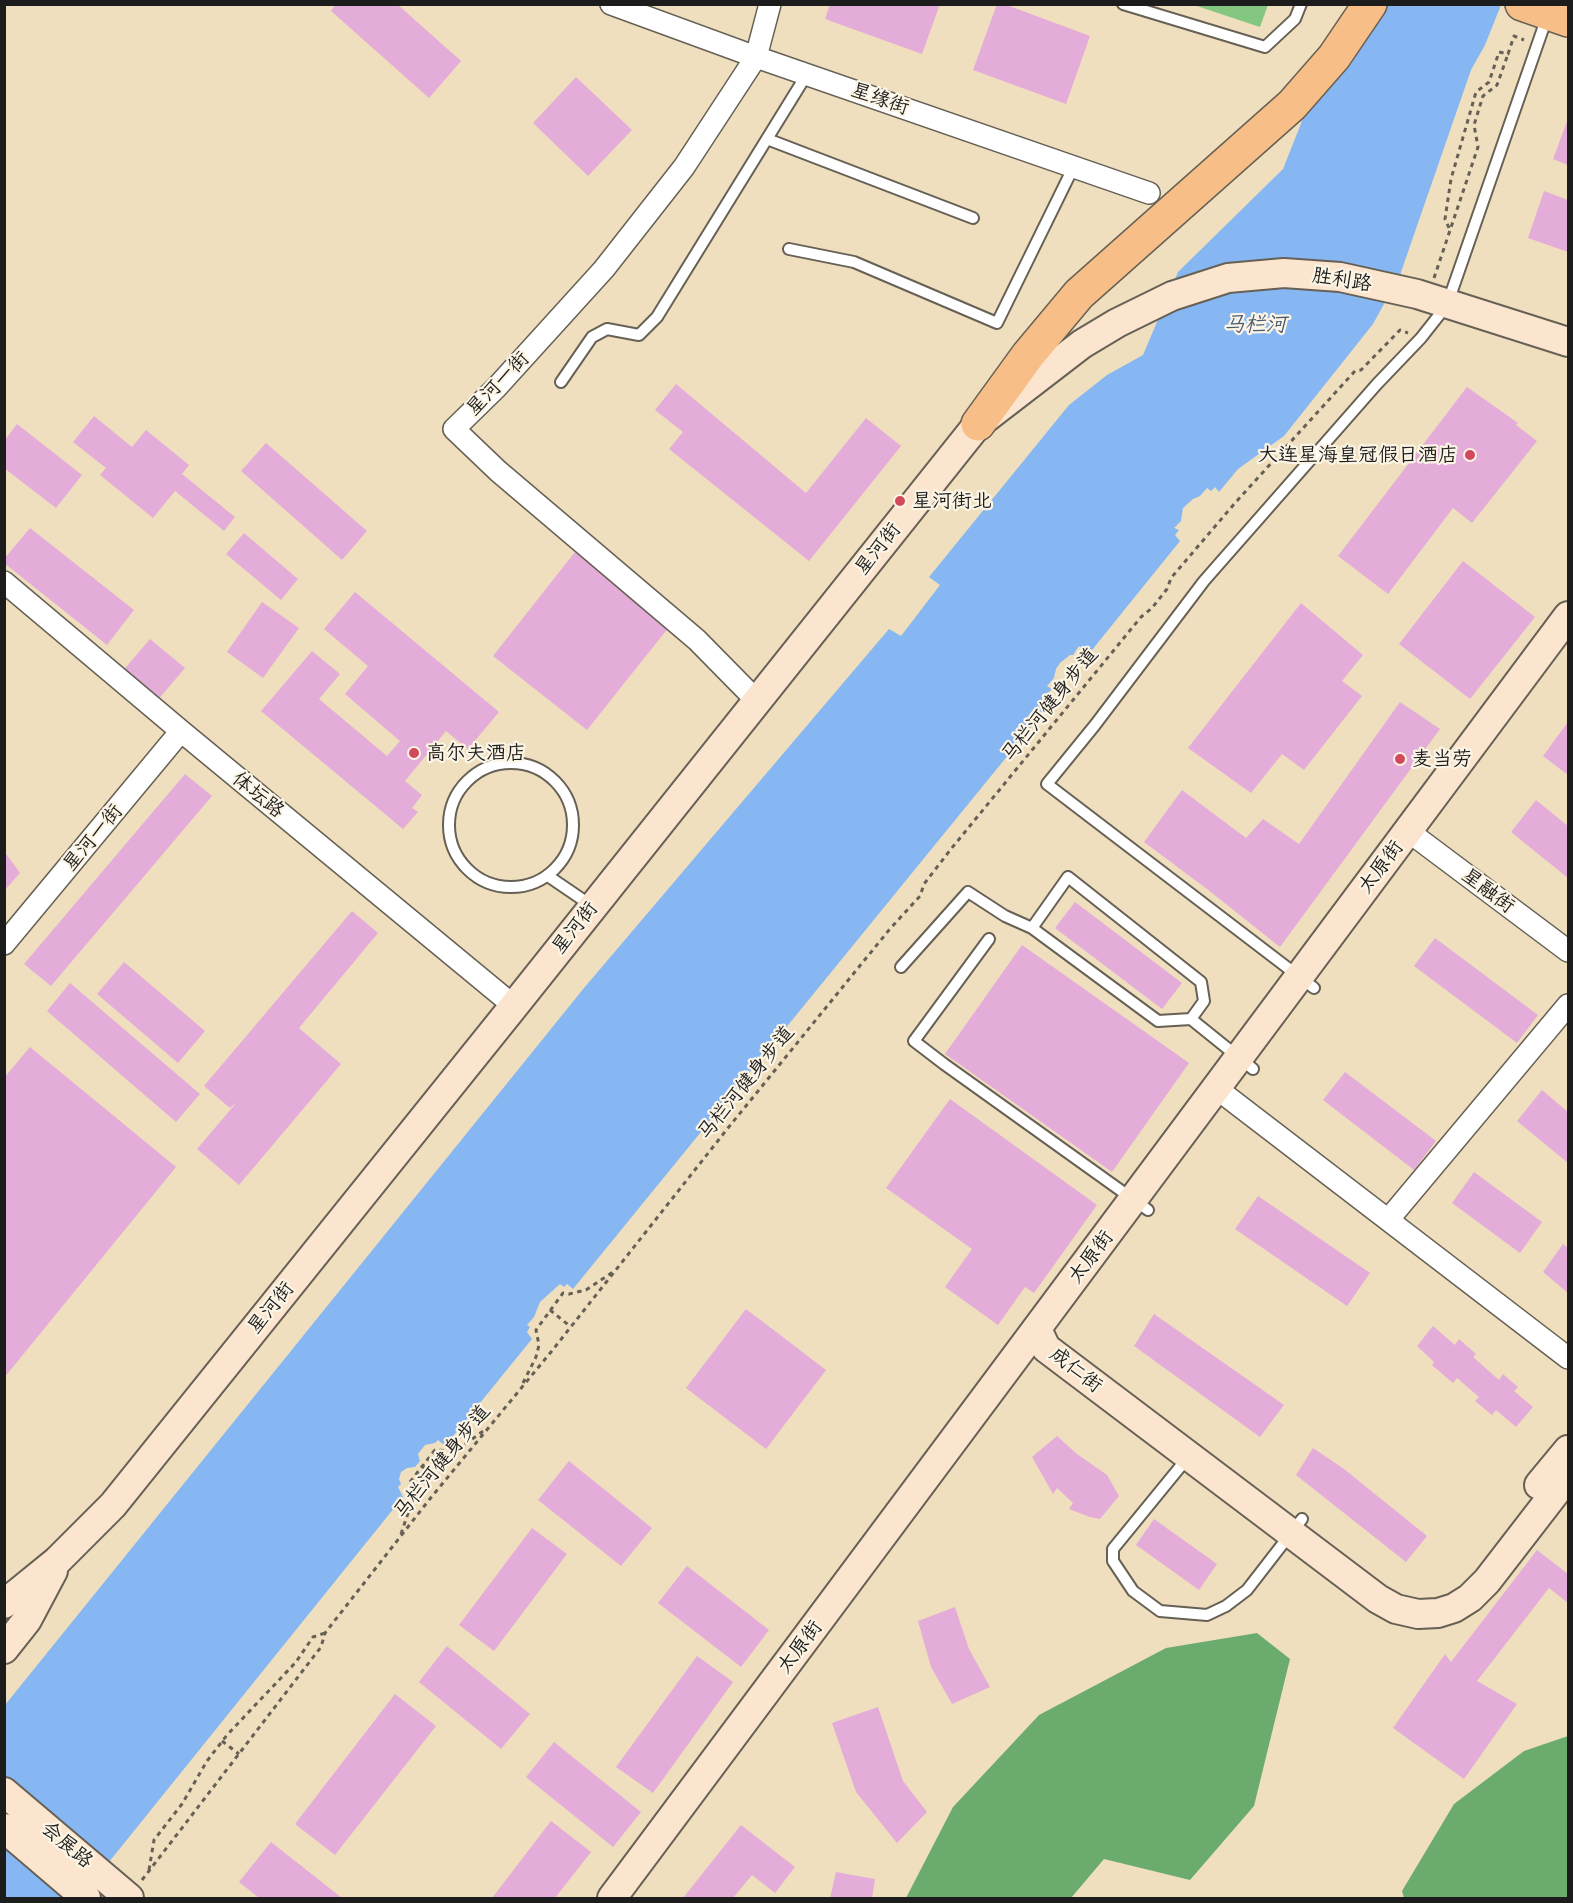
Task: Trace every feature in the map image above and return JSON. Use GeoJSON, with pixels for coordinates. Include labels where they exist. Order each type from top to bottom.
{"type":"FeatureCollection","features":[{"type":"Feature","properties":{"kind":"highway"},"geometry":{"type":"LineString","coordinates":[[1334,57],[1370,4]]}},
{"type":"Feature","properties":{"kind":"highway"},"geometry":{"type":"LineString","coordinates":[[978,424],[1028,355],[1079,294],[1292,105],[1382,4]]}},
{"type":"Feature","properties":{"kind":"main road","name":"胜利路"},"geometry":{"type":"LineString","coordinates":[[1117,322],[1172,297],[1228,278],[1284,273],[1340,277],[1431,299],[1569,342]]}},
{"type":"Feature","properties":{"kind":"main road","name":"星河街"},"geometry":{"type":"LineString","coordinates":[[4,1604],[57,1561],[113,1505],[978,424],[1082,344],[1117,322]]}},
{"type":"Feature","properties":{"kind":"main road","name":"太原街"},"geometry":{"type":"LineString","coordinates":[[635,1899],[1141,1205],[1415,836],[1569,616]]}},
{"type":"Feature","properties":{"kind":"main road","name":"太原街"},"geometry":{"type":"LineString","coordinates":[[1415,836],[1569,646]]}},
{"type":"Feature","properties":{"kind":"main road","name":"太原街"},"geometry":{"type":"LineString","coordinates":[[612,1899],[1046,1337]]}},
{"type":"Feature","properties":{"kind":"main road","name":"成仁街"},"geometry":{"type":"LineString","coordinates":[[1046,1337],[1189,1456],[1387,1583],[1413,1594],[1439,1593],[1465,1580],[1569,1450]]}},
{"type":"Feature","properties":{"kind":"main road","name":"成仁街"},"geometry":{"type":"LineString","coordinates":[[1046,1337],[1297,1526],[1378,1599],[1396,1609],[1418,1614],[1438,1613],[1454,1608],[1470,1598],[1487,1581],[1569,1476]]}},
{"type":"Feature","properties":{"kind":"main road","name":"星河街"},"geometry":{"type":"LineString","coordinates":[[4,1649],[27,1620],[57,1561]]}},
{"type":"Feature","properties":{"kind":"main road","name":"会展路"},"geometry":{"type":"LineString","coordinates":[[4,1792],[92,1891]]}},
{"type":"Feature","properties":{"kind":"main road","name":"会展路"},"geometry":{"type":"LineString","coordinates":[[4,1828],[92,1891],[129,1898]]}},
{"type":"Feature","properties":{"kind":"street","name":"星缘街"},"geometry":{"type":"LineString","coordinates":[[611,4],[756,57],[1149,193]]}},
{"type":"Feature","properties":{"kind":"street","name":"星河一街"},"geometry":{"type":"LineString","coordinates":[[758,701],[697,640],[498,471],[454,429],[496,388],[604,269],[684,168],[756,57],[770,4]]}},
{"type":"Feature","properties":{"kind":"street","name":"体坛路"},"geometry":{"type":"LineString","coordinates":[[4,582],[514,1006]]}},
{"type":"Feature","properties":{"kind":"street","name":"星河一街"},"geometry":{"type":"LineString","coordinates":[[4,944],[181,731]]}},
{"type":"Feature","properties":{"kind":"street","name":"星融街"},"geometry":{"type":"LineString","coordinates":[[1415,836],[1569,951]]}},
{"type":"Feature","properties":{"kind":"street"},"geometry":{"type":"LineString","coordinates":[[1388,1220],[1569,1005]]}},
{"type":"Feature","properties":{"kind":"street"},"geometry":{"type":"LineString","coordinates":[[1224,1094],[1569,1358]]}},
{"type":"Feature","properties":{"kind":"lane"},"geometry":{"type":"LineString","coordinates":[[1123,4],[1265,47],[1295,19],[1301,4]]}},
{"type":"Feature","properties":{"kind":"lane"},"geometry":{"type":"LineString","coordinates":[[1306,983],[1047,784],[1095,725],[1204,580],[1377,384],[1421,338],[1431,299],[1538,45],[1543,12]]}},
{"type":"Feature","properties":{"kind":"lane"},"geometry":{"type":"LineString","coordinates":[[561,382],[592,337],[607,329],[639,335],[657,317],[807,74]]}},
{"type":"Feature","properties":{"kind":"lane"},"geometry":{"type":"LineString","coordinates":[[767,139],[973,218]]}},
{"type":"Feature","properties":{"kind":"lane"},"geometry":{"type":"LineString","coordinates":[[789,249],[854,262],[997,323],[1074,166]]}},
{"type":"Feature","properties":{"kind":"lane"},"geometry":{"type":"LineString","coordinates":[[503,763],[524,764],[543,771],[559,785],[569,802],[574,823],[573,833],[562,862],[548,876],[529,886],[509,888],[488,884],[470,873],[457,858],[449,838],[448,818],[454,798],[466,781],[483,769],[503,763]]}},
{"type":"Feature","properties":{"kind":"lane"},"geometry":{"type":"LineString","coordinates":[[548,876],[592,906]]}},
{"type":"Feature","properties":{"kind":"lane"},"geometry":{"type":"LineString","coordinates":[[1032,928],[1068,878],[1201,982],[1204,1001],[1191,1019]]}},
{"type":"Feature","properties":{"kind":"lane"},"geometry":{"type":"LineString","coordinates":[[901,967],[968,892],[1005,916],[1032,928],[1158,1021],[1191,1019],[1246,1064]]}},
{"type":"Feature","properties":{"kind":"lane"},"geometry":{"type":"LineString","coordinates":[[989,939],[914,1041],[1141,1205]]}},
{"type":"Feature","properties":{"kind":"lane"},"geometry":{"type":"LineString","coordinates":[[1189,1456],[1113,1549],[1113,1561],[1133,1591],[1160,1611],[1207,1615],[1226,1606],[1247,1590],[1297,1526]]}},
{"type":"Feature","properties":{"kind":"path"},"geometry":{"type":"LineString","coordinates":[[1431,299],[1450,230],[1478,147],[1474,125],[1484,96],[1497,85],[1514,36],[1538,45]]}},
{"type":"Feature","properties":{"kind":"path"},"geometry":{"type":"LineString","coordinates":[[1450,230],[1445,219],[1451,179],[1476,92],[1489,82],[1499,52],[1508,54]]}},
{"type":"Feature","properties":{"kind":"path","name":"马栏河健身步道"},"geometry":{"type":"LineString","coordinates":[[129,1898],[321,1647],[325,1633],[443,1483],[571,1327],[881,939],[920,896],[924,884],[951,849],[1140,617],[1152,608],[1167,589],[1171,578],[1235,502],[1355,371],[1361,370],[1400,330],[1421,338]]}},
{"type":"Feature","properties":{"kind":"path"},"geometry":{"type":"LineString","coordinates":[[520,1390],[536,1357],[539,1345],[536,1330],[563,1293],[586,1290],[617,1269]]}},
{"type":"Feature","properties":{"kind":"path"},"geometry":{"type":"LineString","coordinates":[[550,1310],[571,1327]]}},
{"type":"Feature","properties":{"kind":"path"},"geometry":{"type":"LineString","coordinates":[[399,1539],[412,1501],[410,1482],[422,1466],[435,1450],[452,1450],[464,1445],[490,1425]]}},
{"type":"Feature","properties":{"kind":"path"},"geometry":{"type":"LineString","coordinates":[[422,1466],[443,1483]]}},
{"type":"Feature","properties":{"kind":"path"},"geometry":{"type":"LineString","coordinates":[[148,1872],[154,1840],[182,1804],[207,1761],[222,1741],[296,1662],[313,1637],[325,1633]]}},
{"type":"Feature","properties":{"kind":"path"},"geometry":{"type":"LineString","coordinates":[[222,1741],[239,1754]]}},
{"type":"Feature","properties":{"kind":"green space"},"geometry":{"type":"Polygon","coordinates":[[[1268,4],[1260,27],[1194,5],[1268,4]]]}},
{"type":"Feature","properties":{"kind":"green space"},"geometry":{"type":"Polygon","coordinates":[[[1257,1633],[1290,1659],[1254,1806],[1190,1880],[1104,1859],[1071,1898],[906,1898],[953,1807],[1039,1715],[1166,1648],[1257,1633]]]}},
{"type":"Feature","properties":{"kind":"green space"},"geometry":{"type":"Polygon","coordinates":[[[1568,1736],[1568,1898],[1404,1898],[1402,1891],[1454,1804],[1524,1751],[1568,1736]]]}},
{"type":"Feature","properties":{"kind":"water","name":"马栏河"},"geometry":{"type":"Polygon","coordinates":[[[1348,5],[1501,5],[1485,45],[1471,70],[1400,275],[1373,324],[1284,436],[1238,469],[1219,492],[1215,487],[1211,491],[1207,488],[1183,508],[1181,521],[1174,528],[1179,530],[1175,535],[1180,541],[1092,650],[1087,647],[1083,650],[1079,646],[1073,655],[1060,663],[1054,678],[1047,686],[1052,689],[1048,693],[1053,700],[573,1289],[567,1284],[564,1287],[560,1284],[540,1302],[534,1317],[527,1325],[530,1327],[527,1332],[532,1339],[445,1446],[438,1440],[425,1445],[418,1454],[420,1461],[415,1467],[401,1472],[399,1479],[401,1484],[398,1487],[403,1497],[80,1898],[5,1898],[5,1705],[584,988],[889,629],[901,636],[940,585],[929,577],[1069,405],[1107,375],[1143,355],[1178,272],[1283,169],[1348,5]]]}},
{"type":"Feature","properties":{"kind":"building"},"geometry":{"type":"Polygon","coordinates":[[[336,4],[397,4],[461,61],[429,98],[331,11],[336,4]]]}},
{"type":"Feature","properties":{"kind":"building"},"geometry":{"type":"Polygon","coordinates":[[[830,4],[940,4],[922,54],[825,19],[830,4]]]}},
{"type":"Feature","properties":{"kind":"building"},"geometry":{"type":"Polygon","coordinates":[[[997,4],[1004,4],[1090,36],[1066,104],[973,70],[997,4]]]}},
{"type":"Feature","properties":{"kind":"building"},"geometry":{"type":"Polygon","coordinates":[[[576,77],[632,130],[588,176],[533,123],[576,77]]]}},
{"type":"Feature","properties":{"kind":"building"},"geometry":{"type":"Polygon","coordinates":[[[1568,119],[1568,165],[1553,159],[1568,119]]]}},
{"type":"Feature","properties":{"kind":"building"},"geometry":{"type":"Polygon","coordinates":[[[1544,191],[1568,200],[1568,252],[1528,238],[1544,191]]]}},
{"type":"Feature","properties":{"kind":"building"},"geometry":{"type":"Polygon","coordinates":[[[676,384],[806,493],[866,418],[901,446],[809,561],[669,449],[683,432],[655,410],[676,384]]]}},
{"type":"Feature","properties":{"kind":"building"},"geometry":{"type":"Polygon","coordinates":[[[1467,387],[1518,423],[1516,425],[1537,441],[1472,523],[1453,508],[1388,594],[1338,556],[1467,387]]]}},
{"type":"Feature","properties":{"kind":"building"},"geometry":{"type":"Polygon","coordinates":[[[94,416],[132,447],[146,430],[189,465],[182,474],[235,517],[224,531],[175,491],[153,518],[100,475],[106,468],[73,442],[94,416]]]}},
{"type":"Feature","properties":{"kind":"building"},"geometry":{"type":"Polygon","coordinates":[[[17,424],[82,475],[56,508],[4,468],[4,441],[17,424]]]}},
{"type":"Feature","properties":{"kind":"building"},"geometry":{"type":"Polygon","coordinates":[[[266,443],[367,531],[342,560],[241,471],[266,443]]]}},
{"type":"Feature","properties":{"kind":"building"},"geometry":{"type":"Polygon","coordinates":[[[30,528],[134,610],[107,645],[4,563],[4,559],[30,528]]]}},
{"type":"Feature","properties":{"kind":"building"},"geometry":{"type":"Polygon","coordinates":[[[244,533],[298,579],[281,600],[226,554],[244,533]]]}},
{"type":"Feature","properties":{"kind":"building"},"geometry":{"type":"Polygon","coordinates":[[[575,552],[669,627],[587,730],[493,656],[575,552]]]}},
{"type":"Feature","properties":{"kind":"building"},"geometry":{"type":"Polygon","coordinates":[[[1463,561],[1535,617],[1470,699],[1399,644],[1463,561]]]}},
{"type":"Feature","properties":{"kind":"building"},"geometry":{"type":"Polygon","coordinates":[[[355,592],[499,712],[468,749],[446,731],[405,781],[422,795],[412,808],[418,812],[403,829],[261,711],[312,651],[340,674],[319,699],[387,756],[400,741],[345,694],[368,666],[324,629],[355,592]]]}},
{"type":"Feature","properties":{"kind":"building"},"geometry":{"type":"Polygon","coordinates":[[[262,602],[299,628],[263,678],[227,652],[262,602]]]}},
{"type":"Feature","properties":{"kind":"building"},"geometry":{"type":"Polygon","coordinates":[[[1301,603],[1363,655],[1342,681],[1362,696],[1304,770],[1282,754],[1251,793],[1188,748],[1301,603]]]}},
{"type":"Feature","properties":{"kind":"building"},"geometry":{"type":"Polygon","coordinates":[[[150,639],[185,668],[156,702],[121,673],[150,639]]]}},
{"type":"Feature","properties":{"kind":"building"},"geometry":{"type":"Polygon","coordinates":[[[1400,702],[1440,729],[1280,947],[1144,842],[1182,790],[1246,838],[1263,819],[1299,844],[1400,702]]]}},
{"type":"Feature","properties":{"kind":"building"},"geometry":{"type":"Polygon","coordinates":[[[1568,722],[1568,775],[1543,756],[1568,722]]]}},
{"type":"Feature","properties":{"kind":"building"},"geometry":{"type":"Polygon","coordinates":[[[185,774],[212,796],[51,986],[24,964],[185,774]]]}},
{"type":"Feature","properties":{"kind":"building"},"geometry":{"type":"Polygon","coordinates":[[[1536,800],[1568,826],[1568,878],[1511,832],[1536,800]]]}},
{"type":"Feature","properties":{"kind":"building"},"geometry":{"type":"Polygon","coordinates":[[[4,851],[20,873],[4,891],[4,851]]]}},
{"type":"Feature","properties":{"kind":"building"},"geometry":{"type":"Polygon","coordinates":[[[1075,902],[1182,983],[1162,1009],[1055,928],[1075,902]]]}},
{"type":"Feature","properties":{"kind":"building"},"geometry":{"type":"Polygon","coordinates":[[[352,911],[378,933],[299,1028],[341,1064],[239,1185],[197,1149],[237,1102],[230,1108],[204,1086],[352,911]]]}},
{"type":"Feature","properties":{"kind":"building"},"geometry":{"type":"Polygon","coordinates":[[[1435,938],[1538,1015],[1517,1043],[1414,966],[1435,938]]]}},
{"type":"Feature","properties":{"kind":"building"},"geometry":{"type":"Polygon","coordinates":[[[1022,945],[1189,1063],[1112,1172],[945,1054],[1022,945]]]}},
{"type":"Feature","properties":{"kind":"building"},"geometry":{"type":"Polygon","coordinates":[[[124,962],[205,1031],[178,1063],[97,994],[124,962]]]}},
{"type":"Feature","properties":{"kind":"building"},"geometry":{"type":"Polygon","coordinates":[[[70,983],[200,1094],[176,1122],[47,1011],[70,983]]]}},
{"type":"Feature","properties":{"kind":"building"},"geometry":{"type":"Polygon","coordinates":[[[30,1047],[176,1167],[4,1378],[4,1078],[30,1047]]]}},
{"type":"Feature","properties":{"kind":"building"},"geometry":{"type":"Polygon","coordinates":[[[1345,1072],[1436,1141],[1414,1170],[1323,1100],[1345,1072]]]}},
{"type":"Feature","properties":{"kind":"building"},"geometry":{"type":"Polygon","coordinates":[[[1542,1090],[1568,1112],[1568,1163],[1517,1121],[1542,1090]]]}},
{"type":"Feature","properties":{"kind":"building"},"geometry":{"type":"Polygon","coordinates":[[[950,1099],[1097,1205],[1034,1293],[1025,1287],[998,1325],[945,1287],[972,1249],[886,1188],[950,1099]]]}},
{"type":"Feature","properties":{"kind":"building"},"geometry":{"type":"Polygon","coordinates":[[[1474,1172],[1542,1222],[1520,1253],[1452,1203],[1474,1172]]]}},
{"type":"Feature","properties":{"kind":"building"},"geometry":{"type":"Polygon","coordinates":[[[1258,1196],[1370,1273],[1347,1306],[1235,1229],[1258,1196]]]}},
{"type":"Feature","properties":{"kind":"building"},"geometry":{"type":"Polygon","coordinates":[[[1563,1244],[1568,1248],[1568,1293],[1543,1272],[1563,1244]]]}},
{"type":"Feature","properties":{"kind":"building"},"geometry":{"type":"Polygon","coordinates":[[[746,1309],[826,1370],[766,1449],[686,1388],[746,1309]]]}},
{"type":"Feature","properties":{"kind":"building"},"geometry":{"type":"Polygon","coordinates":[[[1154,1314],[1284,1405],[1260,1437],[1134,1346],[1154,1314]]]}},
{"type":"Feature","properties":{"kind":"building"},"geometry":{"type":"Polygon","coordinates":[[[1433,1326],[1455,1345],[1459,1339],[1476,1354],[1473,1357],[1499,1380],[1503,1374],[1518,1387],[1514,1391],[1533,1407],[1516,1427],[1496,1410],[1492,1415],[1475,1401],[1479,1397],[1457,1378],[1453,1383],[1432,1365],[1434,1362],[1417,1346],[1433,1326]]]}},
{"type":"Feature","properties":{"kind":"building"},"geometry":{"type":"Polygon","coordinates":[[[1057,1436],[1077,1454],[1107,1475],[1119,1496],[1100,1519],[1069,1509],[1073,1503],[1057,1488],[1053,1494],[1032,1457],[1057,1436]]]}},
{"type":"Feature","properties":{"kind":"building"},"geometry":{"type":"Polygon","coordinates":[[[1313,1448],[1344,1469],[1427,1536],[1406,1562],[1296,1475],[1313,1448]]]}},
{"type":"Feature","properties":{"kind":"building"},"geometry":{"type":"Polygon","coordinates":[[[569,1461],[652,1528],[621,1566],[538,1500],[569,1461]]]}},
{"type":"Feature","properties":{"kind":"building"},"geometry":{"type":"Polygon","coordinates":[[[1154,1519],[1217,1564],[1199,1590],[1136,1545],[1154,1519]]]}},
{"type":"Feature","properties":{"kind":"building"},"geometry":{"type":"Polygon","coordinates":[[[532,1528],[567,1554],[494,1651],[459,1625],[532,1528]]]}},
{"type":"Feature","properties":{"kind":"building"},"geometry":{"type":"Polygon","coordinates":[[[1537,1550],[1568,1574],[1568,1603],[1549,1588],[1477,1681],[1517,1704],[1464,1779],[1393,1728],[1445,1654],[1451,1662],[1537,1550]]]}},
{"type":"Feature","properties":{"kind":"building"},"geometry":{"type":"Polygon","coordinates":[[[687,1566],[769,1630],[741,1667],[658,1603],[687,1566]]]}},
{"type":"Feature","properties":{"kind":"building"},"geometry":{"type":"Polygon","coordinates":[[[955,1607],[969,1649],[990,1687],[952,1704],[931,1667],[918,1621],[955,1607]]]}},
{"type":"Feature","properties":{"kind":"building"},"geometry":{"type":"Polygon","coordinates":[[[447,1646],[530,1714],[501,1749],[419,1682],[447,1646]]]}},
{"type":"Feature","properties":{"kind":"building"},"geometry":{"type":"Polygon","coordinates":[[[697,1656],[733,1682],[653,1793],[616,1767],[697,1656]]]}},
{"type":"Feature","properties":{"kind":"building"},"geometry":{"type":"Polygon","coordinates":[[[395,1694],[436,1726],[335,1855],[295,1824],[395,1694]]]}},
{"type":"Feature","properties":{"kind":"building"},"geometry":{"type":"Polygon","coordinates":[[[878,1707],[903,1781],[927,1812],[897,1843],[856,1792],[832,1723],[878,1707]]]}},
{"type":"Feature","properties":{"kind":"building"},"geometry":{"type":"Polygon","coordinates":[[[554,1742],[641,1812],[613,1847],[526,1777],[554,1742]]]}},
{"type":"Feature","properties":{"kind":"building"},"geometry":{"type":"Polygon","coordinates":[[[551,1821],[591,1852],[555,1898],[492,1898],[551,1821]]]}},
{"type":"Feature","properties":{"kind":"building"},"geometry":{"type":"Polygon","coordinates":[[[741,1825],[795,1867],[775,1893],[752,1875],[733,1898],[683,1898],[741,1825]]]}},
{"type":"Feature","properties":{"kind":"building"},"geometry":{"type":"Polygon","coordinates":[[[271,1842],[342,1898],[259,1898],[239,1882],[271,1842]]]}},
{"type":"Feature","properties":{"kind":"building"},"geometry":{"type":"Polygon","coordinates":[[[836,1872],[875,1879],[872,1898],[830,1898],[836,1872]]]}},
{"type":"Feature","properties":{"kind":"place","name":"大连星海皇冠假日酒店"},"geometry":{"type":"Point","coordinates":[1470,455]}},
{"type":"Feature","properties":{"kind":"place","name":"星河街北"},"geometry":{"type":"Point","coordinates":[900,501]}},
{"type":"Feature","properties":{"kind":"place","name":"高尔夫酒店"},"geometry":{"type":"Point","coordinates":[414,753]}},
{"type":"Feature","properties":{"kind":"place","name":"麦当劳"},"geometry":{"type":"Point","coordinates":[1400,759]}}]}
